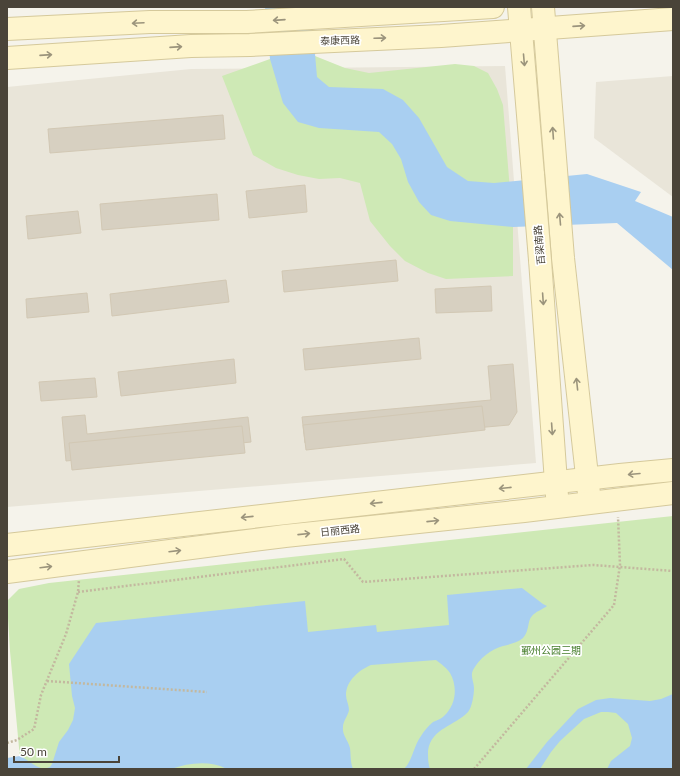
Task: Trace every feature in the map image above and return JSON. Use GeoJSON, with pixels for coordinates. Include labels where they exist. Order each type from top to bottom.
{"type":"FeatureCollection","features":[{"type":"Feature","properties":{"kind":"main road"},"geometry":{"type":"LineString","coordinates":[[7,30],[150,22],[247,22],[493,7]]}},
{"type":"Feature","properties":{"kind":"main road","name":"百梁南路"},"geometry":{"type":"LineString","coordinates":[[519,7],[540,260],[558,506]]}},
{"type":"Feature","properties":{"kind":"main road"},"geometry":{"type":"LineString","coordinates":[[543,7],[563,258],[590,502]]}},
{"type":"Feature","properties":{"kind":"main road","name":"泰康西路"},"geometry":{"type":"LineString","coordinates":[[7,58],[190,46],[250,45],[441,36],[673,19]]}},
{"type":"Feature","properties":{"kind":"main road"},"geometry":{"type":"LineString","coordinates":[[7,545],[673,470]]}},
{"type":"Feature","properties":{"kind":"main road","name":"日丽西路"},"geometry":{"type":"LineString","coordinates":[[7,572],[285,536],[673,493]]}},
{"type":"Feature","properties":{"kind":"path"},"geometry":{"type":"LineString","coordinates":[[474,769],[614,605],[620,565],[617,499]]}},
{"type":"Feature","properties":{"kind":"path"},"geometry":{"type":"LineString","coordinates":[[78,592],[344,559],[363,582],[593,565],[673,571]]}},
{"type":"Feature","properties":{"kind":"path"},"geometry":{"type":"LineString","coordinates":[[7,743],[17,740],[34,729],[41,695],[66,634],[78,592],[80,563]]}},
{"type":"Feature","properties":{"kind":"path"},"geometry":{"type":"LineString","coordinates":[[47,681],[207,692]]}},
{"type":"Feature","properties":{"kind":"shaded area"},"geometry":{"type":"Polygon","coordinates":[[[505,66],[536,463],[7,507],[7,87],[191,69],[505,66]]]}},
{"type":"Feature","properties":{"kind":"shaded area"},"geometry":{"type":"Polygon","coordinates":[[[673,76],[673,197],[594,138],[596,82],[673,76]]]}},
{"type":"Feature","properties":{"kind":"green space"},"geometry":{"type":"Polygon","coordinates":[[[315,56],[345,68],[369,73],[455,64],[474,66],[488,73],[497,89],[503,105],[513,227],[513,276],[446,279],[428,273],[405,261],[390,246],[370,221],[360,183],[340,178],[319,179],[298,175],[276,168],[253,155],[222,76],[270,59],[315,56]]]}},
{"type":"Feature","properties":{"kind":"green space","name":"鄞州公园三期"},"geometry":{"type":"Polygon","coordinates":[[[673,516],[673,769],[21,769],[7,601],[19,589],[49,583],[673,516]]]}},
{"type":"Feature","properties":{"kind":"water"},"geometry":{"type":"Polygon","coordinates":[[[265,7],[311,7],[317,77],[329,87],[383,89],[403,100],[419,118],[447,167],[468,181],[494,183],[587,174],[641,192],[635,201],[673,217],[673,270],[617,223],[513,227],[450,221],[431,215],[419,202],[408,182],[401,159],[392,144],[379,132],[319,128],[298,122],[283,103],[270,59],[265,7]]]}},
{"type":"Feature","properties":{"kind":"water"},"geometry":{"type":"Polygon","coordinates":[[[522,588],[547,606],[535,613],[530,618],[527,632],[523,638],[516,642],[494,649],[479,662],[473,670],[474,691],[471,707],[463,717],[439,732],[430,743],[428,763],[430,769],[404,769],[409,762],[423,732],[433,722],[440,719],[448,712],[453,701],[455,690],[453,678],[447,669],[436,660],[371,665],[354,677],[348,685],[346,695],[349,710],[343,725],[344,735],[350,748],[353,769],[227,769],[213,764],[199,763],[171,769],[44,769],[50,767],[52,764],[59,742],[73,720],[75,708],[72,696],[69,664],[96,623],[305,601],[308,632],[376,625],[377,632],[449,625],[447,595],[522,588]]]}},
{"type":"Feature","properties":{"kind":"water"},"geometry":{"type":"Polygon","coordinates":[[[673,694],[672,769],[607,769],[611,761],[630,746],[632,738],[628,724],[616,713],[601,712],[584,719],[560,741],[540,769],[526,769],[547,742],[578,709],[596,700],[610,698],[650,701],[661,699],[673,694]]]}},
{"type":"Feature","properties":{"kind":"water"},"geometry":{"type":"Polygon","coordinates":[[[20,756],[44,769],[7,769],[7,758],[20,756]]]}},
{"type":"Feature","properties":{"kind":"building"},"geometry":{"type":"Polygon","coordinates":[[[223,115],[225,139],[50,153],[48,129],[223,115]]]}},
{"type":"Feature","properties":{"kind":"building"},"geometry":{"type":"Polygon","coordinates":[[[305,185],[307,212],[249,218],[246,191],[305,185]]]}},
{"type":"Feature","properties":{"kind":"building"},"geometry":{"type":"Polygon","coordinates":[[[217,194],[219,220],[102,230],[100,204],[217,194]]]}},
{"type":"Feature","properties":{"kind":"building"},"geometry":{"type":"Polygon","coordinates":[[[78,211],[81,233],[28,239],[26,216],[78,211]]]}},
{"type":"Feature","properties":{"kind":"building"},"geometry":{"type":"Polygon","coordinates":[[[396,260],[398,281],[284,292],[282,271],[396,260]]]}},
{"type":"Feature","properties":{"kind":"building"},"geometry":{"type":"Polygon","coordinates":[[[226,280],[229,302],[112,316],[110,294],[226,280]]]}},
{"type":"Feature","properties":{"kind":"building"},"geometry":{"type":"Polygon","coordinates":[[[491,286],[492,311],[436,313],[435,289],[491,286]]]}},
{"type":"Feature","properties":{"kind":"building"},"geometry":{"type":"Polygon","coordinates":[[[87,293],[89,312],[27,318],[26,299],[87,293]]]}},
{"type":"Feature","properties":{"kind":"building"},"geometry":{"type":"Polygon","coordinates":[[[419,338],[421,359],[305,370],[303,349],[419,338]]]}},
{"type":"Feature","properties":{"kind":"building"},"geometry":{"type":"Polygon","coordinates":[[[234,359],[236,383],[121,396],[118,372],[234,359]]]}},
{"type":"Feature","properties":{"kind":"building"},"geometry":{"type":"Polygon","coordinates":[[[513,364],[517,412],[509,425],[305,443],[302,417],[491,400],[488,366],[513,364]]]}},
{"type":"Feature","properties":{"kind":"building"},"geometry":{"type":"Polygon","coordinates":[[[95,378],[97,397],[41,401],[39,382],[95,378]]]}},
{"type":"Feature","properties":{"kind":"building"},"geometry":{"type":"Polygon","coordinates":[[[482,406],[485,430],[306,450],[303,425],[482,406]]]}},
{"type":"Feature","properties":{"kind":"building"},"geometry":{"type":"Polygon","coordinates":[[[85,415],[87,434],[248,417],[251,442],[66,461],[62,417],[85,415]]]}},
{"type":"Feature","properties":{"kind":"building"},"geometry":{"type":"Polygon","coordinates":[[[242,426],[245,453],[72,470],[69,443],[242,426]]]}}]}
